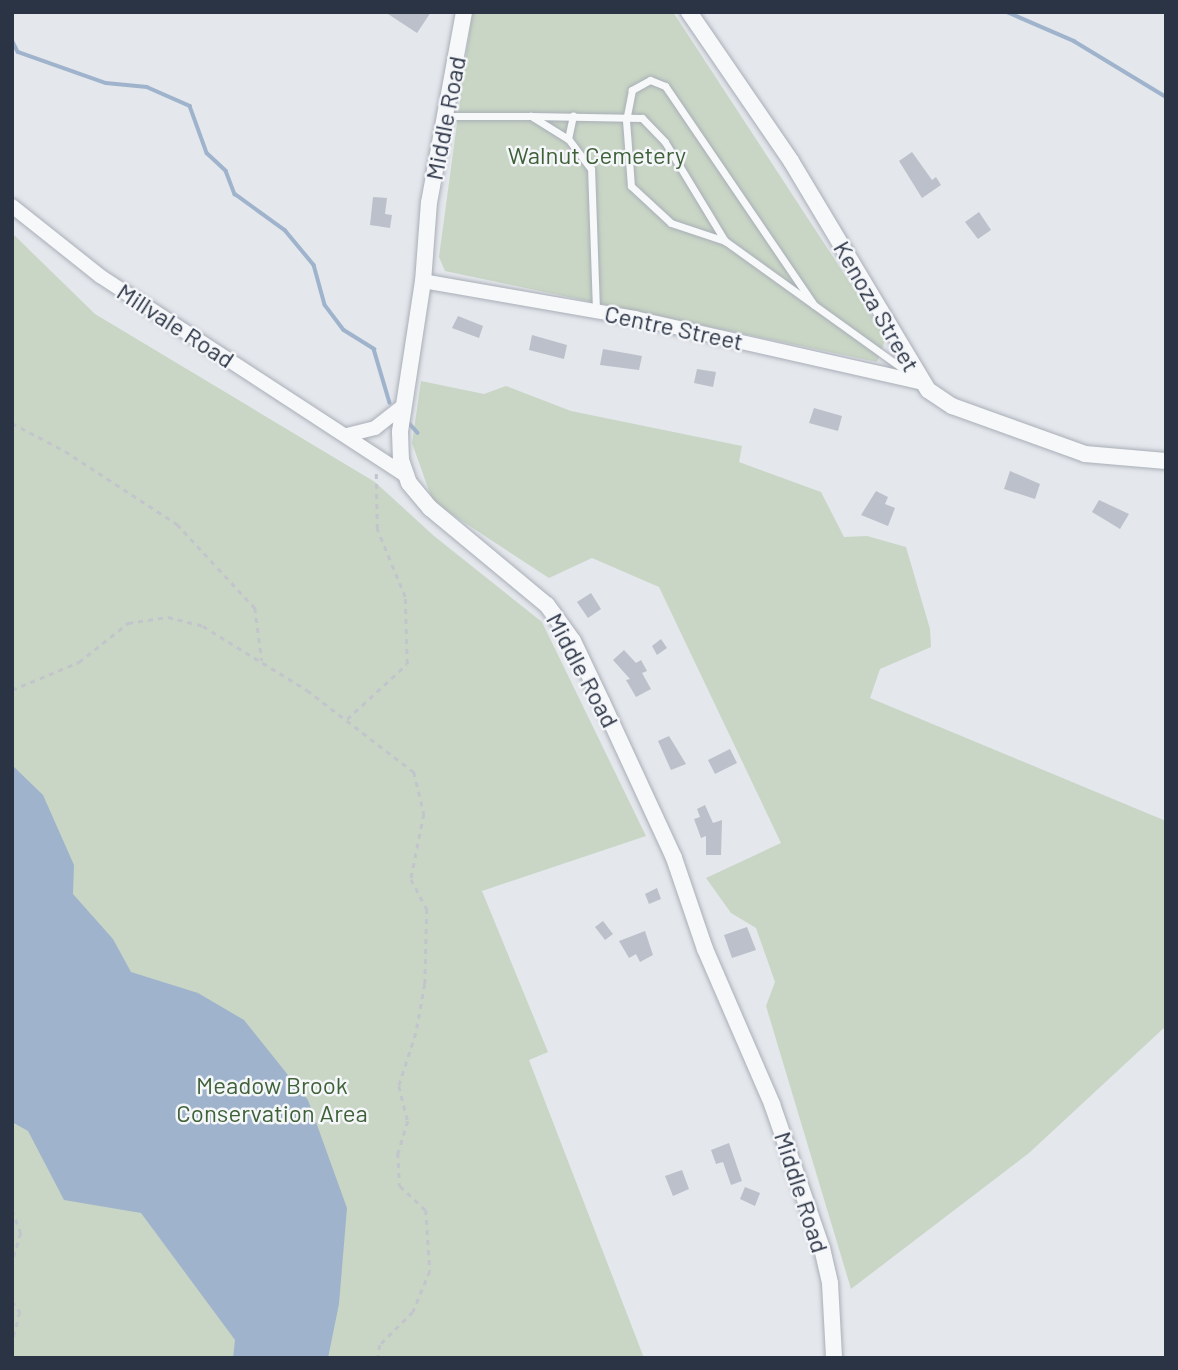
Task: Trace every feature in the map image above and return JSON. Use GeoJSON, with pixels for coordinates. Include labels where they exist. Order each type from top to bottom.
{"type":"FeatureCollection","features":[{"type":"Feature","properties":{"kind":"street","name":"Middle Road"},"geometry":{"type":"LineString","coordinates":[[464,12],[429,202],[423,281],[399,447],[405,475],[430,508],[547,605],[573,641],[603,702],[674,858],[705,949],[779,1124],[822,1248],[830,1283],[834,1358]]}},
{"type":"Feature","properties":{"kind":"street","name":"Kenoza Street"},"geometry":{"type":"LineString","coordinates":[[689,12],[792,161],[923,383],[952,407],[1085,454],[1166,461]]}},
{"type":"Feature","properties":{"kind":"street","name":"Millvale Road"},"geometry":{"type":"LineString","coordinates":[[12,206],[100,276],[405,475]]}},
{"type":"Feature","properties":{"kind":"street","name":"Centre Street"},"geometry":{"type":"LineString","coordinates":[[423,281],[596,310],[923,383]]}},
{"type":"Feature","properties":{"kind":"street"},"geometry":{"type":"LineString","coordinates":[[347,435],[375,428],[404,406]]}},
{"type":"Feature","properties":{"kind":"lane"},"geometry":{"type":"LineString","coordinates":[[814,305],[665,86],[650,80],[632,90],[626,120],[631,187],[671,223],[725,242],[923,383]]}},
{"type":"Feature","properties":{"kind":"lane"},"geometry":{"type":"LineString","coordinates":[[444,116],[573,116],[626,120],[642,118],[665,142],[725,242]]}},
{"type":"Feature","properties":{"kind":"lane"},"geometry":{"type":"LineString","coordinates":[[531,116],[568,139],[592,169],[595,188],[596,310]]}},
{"type":"Feature","properties":{"kind":"lane"},"geometry":{"type":"LineString","coordinates":[[568,139],[573,116]]}},
{"type":"Feature","properties":{"kind":"path"},"geometry":{"type":"LineString","coordinates":[[12,422],[65,451],[177,524],[255,608],[261,662]]}},
{"type":"Feature","properties":{"kind":"path"},"geometry":{"type":"LineString","coordinates":[[347,719],[407,664],[405,597],[377,529],[376,456]]}},
{"type":"Feature","properties":{"kind":"path"},"geometry":{"type":"LineString","coordinates":[[12,690],[79,662],[128,623],[168,617],[203,626],[261,662],[347,719],[414,772],[424,814],[411,878],[427,909],[425,984],[416,1033],[399,1086],[408,1121],[397,1153],[400,1185],[426,1210],[430,1271],[412,1312],[380,1345],[378,1358]]}},
{"type":"Feature","properties":{"kind":"path"},"geometry":{"type":"LineString","coordinates":[[12,1210],[21,1233],[12,1264]]}},
{"type":"Feature","properties":{"kind":"path"},"geometry":{"type":"LineString","coordinates":[[12,1301],[20,1312],[12,1343]]}},
{"type":"Feature","properties":{"kind":"green space","name":"Walnut Cemetery"},"geometry":{"type":"Polygon","coordinates":[[[472,12],[673,12],[886,338],[877,362],[445,271],[439,257],[472,12]]]}},
{"type":"Feature","properties":{"kind":"green space","name":"Meadow Brook Conservation Area"},"geometry":{"type":"Polygon","coordinates":[[[12,233],[95,314],[375,482],[434,536],[542,622],[646,836],[482,891],[548,1052],[529,1060],[644,1358],[12,1358],[12,233]]]}},
{"type":"Feature","properties":{"kind":"green space"},"geometry":{"type":"Polygon","coordinates":[[[421,381],[484,394],[506,386],[571,411],[742,446],[739,462],[821,492],[844,537],[867,536],[906,547],[930,629],[931,647],[880,669],[870,698],[1166,821],[1166,1026],[1029,1153],[851,1289],[766,1006],[775,982],[756,928],[731,913],[706,878],[781,843],[659,587],[592,558],[549,578],[433,502],[412,443],[421,381]]]}},
{"type":"Feature","properties":{"kind":"water"},"geometry":{"type":"Polygon","coordinates":[[[12,765],[43,795],[74,865],[73,894],[113,939],[131,972],[198,993],[244,1020],[308,1100],[347,1208],[339,1304],[328,1358],[233,1358],[235,1340],[141,1213],[64,1200],[28,1131],[12,1122],[12,765]]]}},
{"type":"Feature","properties":{"kind":"building"},"geometry":{"type":"Polygon","coordinates":[[[385,12],[431,12],[417,33],[385,12]]]}},
{"type":"Feature","properties":{"kind":"building"},"geometry":{"type":"Polygon","coordinates":[[[912,152],[932,180],[936,177],[941,185],[922,198],[899,161],[912,152]]]}},
{"type":"Feature","properties":{"kind":"building"},"geometry":{"type":"Polygon","coordinates":[[[373,197],[387,198],[385,214],[392,215],[390,228],[370,225],[373,197]]]}},
{"type":"Feature","properties":{"kind":"building"},"geometry":{"type":"Polygon","coordinates":[[[979,212],[991,230],[978,239],[965,222],[979,212]]]}},
{"type":"Feature","properties":{"kind":"building"},"geometry":{"type":"Polygon","coordinates":[[[458,316],[483,326],[479,338],[452,328],[458,316]]]}},
{"type":"Feature","properties":{"kind":"building"},"geometry":{"type":"Polygon","coordinates":[[[532,335],[567,345],[564,359],[529,350],[532,335]]]}},
{"type":"Feature","properties":{"kind":"building"},"geometry":{"type":"Polygon","coordinates":[[[603,349],[642,356],[639,370],[600,365],[603,349]]]}},
{"type":"Feature","properties":{"kind":"building"},"geometry":{"type":"Polygon","coordinates":[[[697,369],[716,372],[713,387],[694,383],[697,369]]]}},
{"type":"Feature","properties":{"kind":"building"},"geometry":{"type":"Polygon","coordinates":[[[814,408],[842,416],[838,431],[809,423],[814,408]]]}},
{"type":"Feature","properties":{"kind":"building"},"geometry":{"type":"Polygon","coordinates":[[[1010,471],[1040,484],[1035,499],[1004,489],[1010,471]]]}},
{"type":"Feature","properties":{"kind":"building"},"geometry":{"type":"Polygon","coordinates":[[[876,491],[888,497],[885,504],[895,508],[888,526],[861,515],[876,491]]]}},
{"type":"Feature","properties":{"kind":"building"},"geometry":{"type":"Polygon","coordinates":[[[1099,500],[1129,514],[1120,529],[1092,512],[1099,500]]]}},
{"type":"Feature","properties":{"kind":"building"},"geometry":{"type":"Polygon","coordinates":[[[591,593],[601,609],[588,618],[577,602],[591,593]]]}},
{"type":"Feature","properties":{"kind":"building"},"geometry":{"type":"Polygon","coordinates":[[[661,639],[667,648],[657,655],[652,646],[661,639]]]}},
{"type":"Feature","properties":{"kind":"building"},"geometry":{"type":"Polygon","coordinates":[[[624,650],[636,663],[641,660],[647,671],[642,673],[651,689],[636,697],[626,680],[630,679],[613,660],[624,650]]]}},
{"type":"Feature","properties":{"kind":"building"},"geometry":{"type":"Polygon","coordinates":[[[669,736],[686,764],[671,770],[658,741],[669,736]]]}},
{"type":"Feature","properties":{"kind":"building"},"geometry":{"type":"Polygon","coordinates":[[[730,749],[737,763],[715,774],[708,760],[730,749]]]}},
{"type":"Feature","properties":{"kind":"building"},"geometry":{"type":"Polygon","coordinates":[[[705,805],[713,823],[722,820],[721,855],[706,855],[706,836],[701,838],[694,819],[700,817],[697,809],[705,805]]]}},
{"type":"Feature","properties":{"kind":"building"},"geometry":{"type":"Polygon","coordinates":[[[657,888],[661,899],[649,904],[645,894],[657,888]]]}},
{"type":"Feature","properties":{"kind":"building"},"geometry":{"type":"Polygon","coordinates":[[[603,921],[613,934],[605,940],[595,927],[603,921]]]}},
{"type":"Feature","properties":{"kind":"building"},"geometry":{"type":"Polygon","coordinates":[[[747,927],[756,950],[732,958],[724,935],[747,927]]]}},
{"type":"Feature","properties":{"kind":"building"},"geometry":{"type":"Polygon","coordinates":[[[645,931],[653,955],[640,962],[636,954],[629,958],[619,941],[645,931]]]}},
{"type":"Feature","properties":{"kind":"building"},"geometry":{"type":"Polygon","coordinates":[[[729,1143],[742,1181],[731,1185],[723,1162],[716,1164],[711,1150],[729,1143]]]}},
{"type":"Feature","properties":{"kind":"building"},"geometry":{"type":"Polygon","coordinates":[[[682,1170],[689,1189],[673,1196],[665,1176],[682,1170]]]}},
{"type":"Feature","properties":{"kind":"building"},"geometry":{"type":"Polygon","coordinates":[[[745,1187],[760,1193],[755,1206],[740,1199],[745,1187]]]}},
{"type":"Feature","properties":{"kind":"waterway"},"geometry":{"type":"LineString","coordinates":[[1007,12],[1074,41],[1166,97]]}},
{"type":"Feature","properties":{"kind":"waterway"},"geometry":{"type":"LineString","coordinates":[[12,40],[18,52],[106,83],[147,87],[190,106],[207,153],[226,171],[235,194],[285,230],[314,265],[325,305],[344,330],[374,349],[390,403]]}},
{"type":"Feature","properties":{"kind":"waterway"},"geometry":{"type":"LineString","coordinates":[[409,423],[418,433]]}}]}
